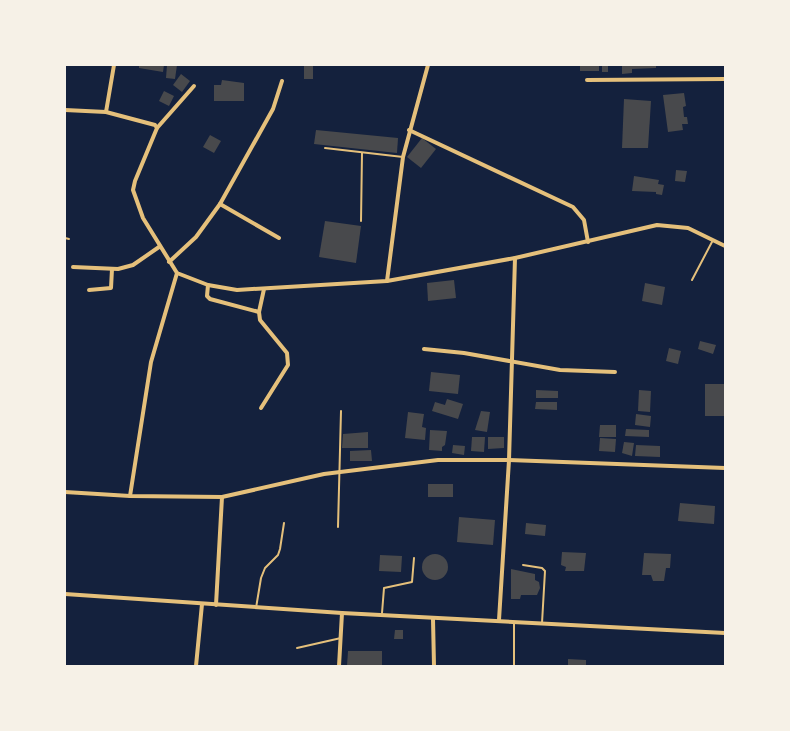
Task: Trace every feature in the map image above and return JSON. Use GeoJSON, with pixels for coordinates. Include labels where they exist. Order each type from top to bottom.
{"type":"FeatureCollection","features":[{"type":"Feature","properties":{"kind":"street"},"geometry":{"type":"LineString","coordinates":[[106,112],[114,65]]}},
{"type":"Feature","properties":{"kind":"street"},"geometry":{"type":"LineString","coordinates":[[387,281],[403,157],[428,65]]}},
{"type":"Feature","properties":{"kind":"street"},"geometry":{"type":"LineString","coordinates":[[587,80],[725,79]]}},
{"type":"Feature","properties":{"kind":"street"},"geometry":{"type":"LineString","coordinates":[[169,262],[196,237],[220,204],[274,109],[282,81]]}},
{"type":"Feature","properties":{"kind":"street"},"geometry":{"type":"LineString","coordinates":[[194,86],[157,128],[134,181],[133,190],[143,218],[159,247],[177,273],[208,285],[237,290],[387,281],[514,258],[657,225],[688,228],[712,238],[725,246]]}},
{"type":"Feature","properties":{"kind":"street"},"geometry":{"type":"LineString","coordinates":[[65,110],[106,112],[155,125],[157,128]]}},
{"type":"Feature","properties":{"kind":"street"},"geometry":{"type":"LineString","coordinates":[[409,130],[573,206],[584,220],[588,242]]}},
{"type":"Feature","properties":{"kind":"street"},"geometry":{"type":"LineString","coordinates":[[220,204],[279,238]]}},
{"type":"Feature","properties":{"kind":"street"},"geometry":{"type":"LineString","coordinates":[[73,267],[112,269],[133,265],[159,247]]}},
{"type":"Feature","properties":{"kind":"street"},"geometry":{"type":"LineString","coordinates":[[499,620],[509,460],[513,362],[514,258]]}},
{"type":"Feature","properties":{"kind":"street"},"geometry":{"type":"LineString","coordinates":[[89,290],[110,288],[112,269]]}},
{"type":"Feature","properties":{"kind":"street"},"geometry":{"type":"LineString","coordinates":[[130,496],[151,362],[177,273]]}},
{"type":"Feature","properties":{"kind":"street"},"geometry":{"type":"LineString","coordinates":[[208,285],[207,296],[210,299],[258,312]]}},
{"type":"Feature","properties":{"kind":"street"},"geometry":{"type":"LineString","coordinates":[[261,408],[288,365],[289,359],[287,353],[260,320],[258,312],[264,289]]}},
{"type":"Feature","properties":{"kind":"street"},"geometry":{"type":"LineString","coordinates":[[424,349],[560,370],[615,372]]}},
{"type":"Feature","properties":{"kind":"street"},"geometry":{"type":"LineString","coordinates":[[65,492],[130,496],[222,497],[341,472],[418,461],[509,460],[725,468]]}},
{"type":"Feature","properties":{"kind":"street"},"geometry":{"type":"LineString","coordinates":[[216,605],[222,497]]}},
{"type":"Feature","properties":{"kind":"street"},"geometry":{"type":"LineString","coordinates":[[65,594],[342,614],[432,619],[499,620],[725,633]]}},
{"type":"Feature","properties":{"kind":"street"},"geometry":{"type":"LineString","coordinates":[[196,666],[202,604]]}},
{"type":"Feature","properties":{"kind":"street"},"geometry":{"type":"LineString","coordinates":[[339,666],[342,614]]}},
{"type":"Feature","properties":{"kind":"street"},"geometry":{"type":"LineString","coordinates":[[432,619],[434,666]]}},
{"type":"Feature","properties":{"kind":"lane"},"geometry":{"type":"LineString","coordinates":[[325,148],[403,157]]}},
{"type":"Feature","properties":{"kind":"lane"},"geometry":{"type":"LineString","coordinates":[[361,221],[362,152]]}},
{"type":"Feature","properties":{"kind":"lane"},"geometry":{"type":"LineString","coordinates":[[65,238],[69,239]]}},
{"type":"Feature","properties":{"kind":"lane"},"geometry":{"type":"LineString","coordinates":[[692,280],[712,238]]}},
{"type":"Feature","properties":{"kind":"lane"},"geometry":{"type":"LineString","coordinates":[[338,527],[341,472],[341,411]]}},
{"type":"Feature","properties":{"kind":"lane"},"geometry":{"type":"LineString","coordinates":[[256,608],[265,568],[278,556],[284,523]]}},
{"type":"Feature","properties":{"kind":"lane"},"geometry":{"type":"LineString","coordinates":[[382,616],[384,588],[412,582],[414,558]]}},
{"type":"Feature","properties":{"kind":"lane"},"geometry":{"type":"LineString","coordinates":[[523,565],[542,568],[546,571],[542,623]]}},
{"type":"Feature","properties":{"kind":"lane"},"geometry":{"type":"LineString","coordinates":[[514,621],[514,666]]}},
{"type":"Feature","properties":{"kind":"lane"},"geometry":{"type":"LineString","coordinates":[[297,648],[341,638]]}},
{"type":"Feature","properties":{"kind":"building"},"geometry":{"type":"Polygon","coordinates":[[[139,65],[164,65],[163,72],[139,68],[139,65]]]}},
{"type":"Feature","properties":{"kind":"building"},"geometry":{"type":"Polygon","coordinates":[[[167,65],[177,65],[175,79],[166,78],[167,65]]]}},
{"type":"Feature","properties":{"kind":"building"},"geometry":{"type":"Polygon","coordinates":[[[304,65],[313,65],[313,79],[304,79],[304,65]]]}},
{"type":"Feature","properties":{"kind":"building"},"geometry":{"type":"Polygon","coordinates":[[[580,65],[599,65],[599,71],[580,71],[580,65]]]}},
{"type":"Feature","properties":{"kind":"building"},"geometry":{"type":"Polygon","coordinates":[[[602,65],[608,65],[608,72],[602,72],[602,65]]]}},
{"type":"Feature","properties":{"kind":"building"},"geometry":{"type":"Polygon","coordinates":[[[622,65],[656,65],[656,68],[632,69],[632,73],[622,74],[622,65]]]}},
{"type":"Feature","properties":{"kind":"building"},"geometry":{"type":"Polygon","coordinates":[[[181,74],[190,81],[182,92],[173,85],[181,74]]]}},
{"type":"Feature","properties":{"kind":"building"},"geometry":{"type":"Polygon","coordinates":[[[222,80],[244,83],[244,101],[214,101],[214,85],[221,85],[222,80]]]}},
{"type":"Feature","properties":{"kind":"building"},"geometry":{"type":"Polygon","coordinates":[[[164,91],[174,96],[169,106],[159,101],[164,91]]]}},
{"type":"Feature","properties":{"kind":"building"},"geometry":{"type":"Polygon","coordinates":[[[684,93],[686,106],[683,107],[684,117],[687,117],[688,124],[682,124],[683,130],[668,132],[663,95],[684,93]]]}},
{"type":"Feature","properties":{"kind":"building"},"geometry":{"type":"Polygon","coordinates":[[[624,99],[651,101],[648,148],[622,148],[624,99]]]}},
{"type":"Feature","properties":{"kind":"building"},"geometry":{"type":"Polygon","coordinates":[[[316,130],[398,138],[397,153],[314,144],[316,130]]]}},
{"type":"Feature","properties":{"kind":"building"},"geometry":{"type":"Polygon","coordinates":[[[210,135],[221,141],[214,153],[203,147],[210,135]]]}},
{"type":"Feature","properties":{"kind":"building"},"geometry":{"type":"Polygon","coordinates":[[[422,138],[436,149],[421,168],[407,157],[422,138]]]}},
{"type":"Feature","properties":{"kind":"building"},"geometry":{"type":"Polygon","coordinates":[[[676,170],[687,171],[685,182],[675,181],[676,170]]]}},
{"type":"Feature","properties":{"kind":"building"},"geometry":{"type":"Polygon","coordinates":[[[634,176],[659,180],[658,184],[664,185],[662,195],[656,194],[656,192],[632,191],[634,176]]]}},
{"type":"Feature","properties":{"kind":"building"},"geometry":{"type":"Polygon","coordinates":[[[325,221],[361,226],[356,263],[319,257],[325,221]]]}},
{"type":"Feature","properties":{"kind":"building"},"geometry":{"type":"Polygon","coordinates":[[[454,280],[456,298],[428,301],[427,283],[454,280]]]}},
{"type":"Feature","properties":{"kind":"building"},"geometry":{"type":"Polygon","coordinates":[[[645,283],[665,287],[662,305],[642,301],[645,283]]]}},
{"type":"Feature","properties":{"kind":"building"},"geometry":{"type":"Polygon","coordinates":[[[700,341],[716,345],[713,354],[698,349],[700,341]]]}},
{"type":"Feature","properties":{"kind":"building"},"geometry":{"type":"Polygon","coordinates":[[[669,348],[681,351],[678,364],[666,361],[669,348]]]}},
{"type":"Feature","properties":{"kind":"building"},"geometry":{"type":"Polygon","coordinates":[[[431,372],[460,375],[458,394],[429,391],[431,372]]]}},
{"type":"Feature","properties":{"kind":"building"},"geometry":{"type":"Polygon","coordinates":[[[705,384],[725,384],[725,416],[705,416],[705,384]]]}},
{"type":"Feature","properties":{"kind":"building"},"geometry":{"type":"Polygon","coordinates":[[[536,390],[558,391],[558,398],[536,398],[536,390]]]}},
{"type":"Feature","properties":{"kind":"building"},"geometry":{"type":"Polygon","coordinates":[[[639,390],[651,391],[650,412],[638,411],[639,390]]]}},
{"type":"Feature","properties":{"kind":"building"},"geometry":{"type":"Polygon","coordinates":[[[447,399],[463,404],[458,419],[432,411],[435,402],[445,405],[447,399]]]}},
{"type":"Feature","properties":{"kind":"building"},"geometry":{"type":"Polygon","coordinates":[[[536,402],[557,402],[557,410],[535,409],[536,402]]]}},
{"type":"Feature","properties":{"kind":"building"},"geometry":{"type":"Polygon","coordinates":[[[481,411],[490,412],[487,432],[475,430],[481,411]]]}},
{"type":"Feature","properties":{"kind":"building"},"geometry":{"type":"Polygon","coordinates":[[[408,412],[424,414],[422,427],[426,428],[425,440],[405,438],[408,412]]]}},
{"type":"Feature","properties":{"kind":"building"},"geometry":{"type":"Polygon","coordinates":[[[636,414],[651,416],[650,427],[635,425],[636,414]]]}},
{"type":"Feature","properties":{"kind":"building"},"geometry":{"type":"Polygon","coordinates":[[[600,425],[616,425],[616,437],[599,437],[600,425]]]}},
{"type":"Feature","properties":{"kind":"building"},"geometry":{"type":"Polygon","coordinates":[[[626,429],[649,430],[649,437],[625,436],[626,429]]]}},
{"type":"Feature","properties":{"kind":"building"},"geometry":{"type":"Polygon","coordinates":[[[430,430],[447,431],[442,451],[429,450],[430,430]]]}},
{"type":"Feature","properties":{"kind":"building"},"geometry":{"type":"Polygon","coordinates":[[[368,432],[368,448],[342,448],[343,434],[368,432]]]}},
{"type":"Feature","properties":{"kind":"building"},"geometry":{"type":"Polygon","coordinates":[[[472,437],[485,437],[484,452],[471,451],[472,437]]]}},
{"type":"Feature","properties":{"kind":"building"},"geometry":{"type":"Polygon","coordinates":[[[488,437],[504,437],[504,448],[488,449],[488,437]]]}},
{"type":"Feature","properties":{"kind":"building"},"geometry":{"type":"Polygon","coordinates":[[[600,438],[616,439],[615,452],[599,451],[600,438]]]}},
{"type":"Feature","properties":{"kind":"building"},"geometry":{"type":"Polygon","coordinates":[[[624,442],[634,443],[632,456],[622,453],[624,442]]]}},
{"type":"Feature","properties":{"kind":"building"},"geometry":{"type":"Polygon","coordinates":[[[453,445],[465,446],[464,455],[452,453],[453,445]]]}},
{"type":"Feature","properties":{"kind":"building"},"geometry":{"type":"Polygon","coordinates":[[[636,445],[660,446],[660,457],[635,456],[636,445]]]}},
{"type":"Feature","properties":{"kind":"building"},"geometry":{"type":"Polygon","coordinates":[[[371,450],[372,461],[350,461],[350,451],[371,450]]]}},
{"type":"Feature","properties":{"kind":"building"},"geometry":{"type":"Polygon","coordinates":[[[428,484],[453,484],[453,497],[428,497],[428,484]]]}},
{"type":"Feature","properties":{"kind":"building"},"geometry":{"type":"Polygon","coordinates":[[[680,503],[715,506],[714,524],[678,521],[680,503]]]}},
{"type":"Feature","properties":{"kind":"building"},"geometry":{"type":"Polygon","coordinates":[[[459,517],[495,520],[493,545],[457,542],[459,517]]]}},
{"type":"Feature","properties":{"kind":"building"},"geometry":{"type":"Polygon","coordinates":[[[526,523],[546,525],[545,536],[525,534],[526,523]]]}},
{"type":"Feature","properties":{"kind":"building"},"geometry":{"type":"Polygon","coordinates":[[[562,552],[586,553],[584,571],[565,571],[566,567],[561,565],[562,552]]]}},
{"type":"Feature","properties":{"kind":"building"},"geometry":{"type":"Polygon","coordinates":[[[644,553],[671,554],[670,568],[666,568],[664,581],[653,581],[651,575],[642,575],[644,553]]]}},
{"type":"Feature","properties":{"kind":"building"},"geometry":{"type":"Polygon","coordinates":[[[435,554],[444,558],[448,567],[444,576],[435,580],[426,576],[422,567],[426,558],[435,554]]]}},
{"type":"Feature","properties":{"kind":"building"},"geometry":{"type":"Polygon","coordinates":[[[380,555],[402,556],[401,572],[379,571],[380,555]]]}},
{"type":"Feature","properties":{"kind":"building"},"geometry":{"type":"Polygon","coordinates":[[[511,569],[535,574],[535,580],[539,582],[540,588],[537,595],[521,595],[520,599],[511,599],[511,569]]]}},
{"type":"Feature","properties":{"kind":"building"},"geometry":{"type":"Polygon","coordinates":[[[395,630],[403,630],[403,639],[394,639],[395,630]]]}},
{"type":"Feature","properties":{"kind":"building"},"geometry":{"type":"Polygon","coordinates":[[[348,651],[382,651],[382,666],[347,666],[348,651]]]}},
{"type":"Feature","properties":{"kind":"building"},"geometry":{"type":"Polygon","coordinates":[[[568,659],[586,660],[586,666],[568,666],[568,659]]]}}]}
